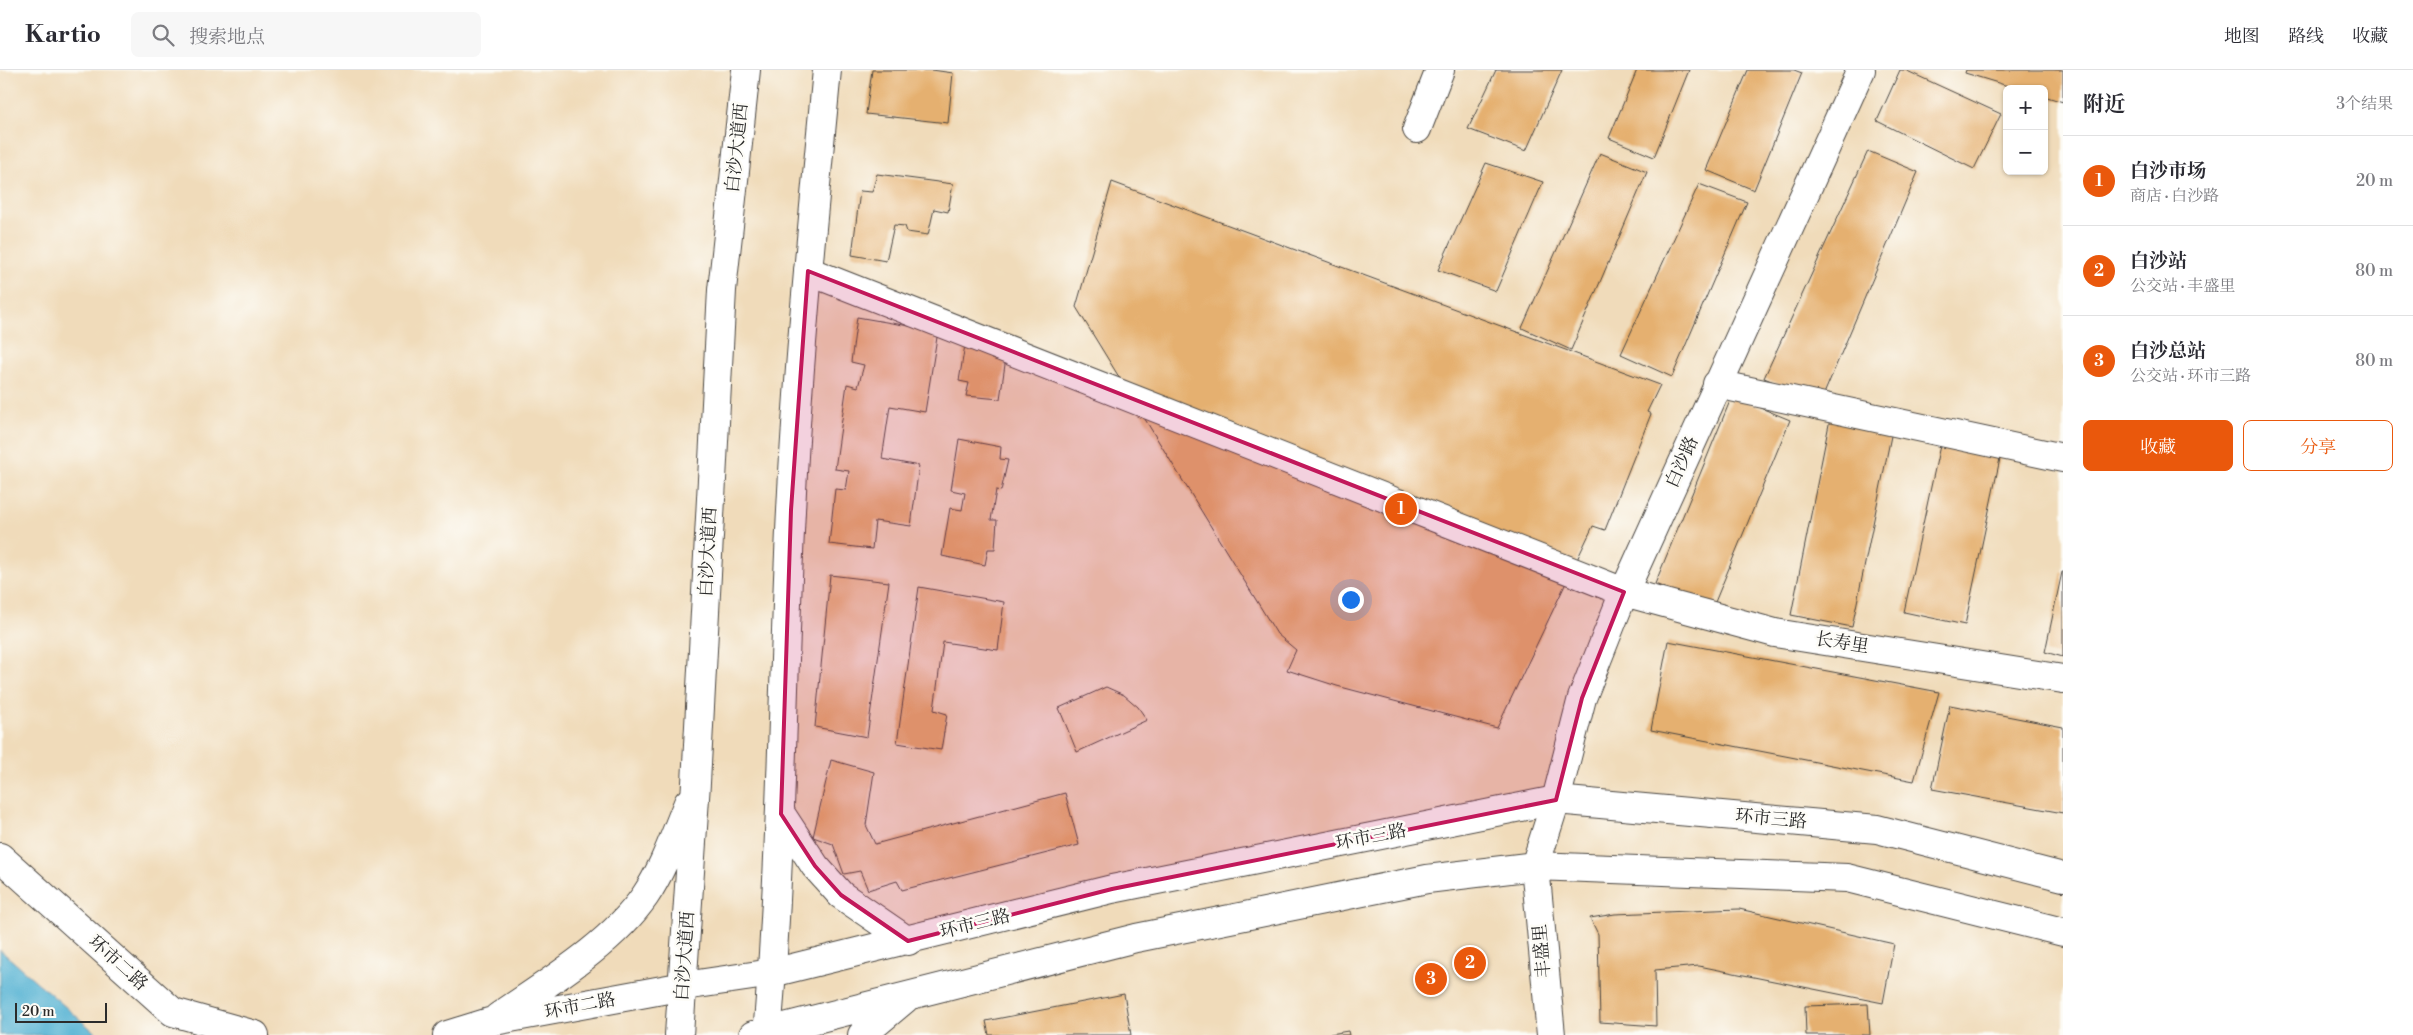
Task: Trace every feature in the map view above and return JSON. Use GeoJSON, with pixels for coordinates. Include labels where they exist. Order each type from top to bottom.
{"type":"FeatureCollection","features":[{"type":"Feature","properties":{"kind":"main road","name":"白沙大道西"},"geometry":{"type":"LineString","coordinates":[[679,1035],[684,986],[696,783],[722,290],[746,70]]}},
{"type":"Feature","properties":{"kind":"main road"},"geometry":{"type":"LineString","coordinates":[[827,70],[808,271],[791,510],[781,814],[772,973],[763,1034],[1155,934],[1427,879],[1534,866],[1847,878],[2063,932]]}},
{"type":"Feature","properties":{"kind":"main road"},"geometry":{"type":"LineString","coordinates":[[1417,129],[1440,70]]}},
{"type":"Feature","properties":{"kind":"main road","name":"白沙路"},"geometry":{"type":"LineString","coordinates":[[1534,866],[1556,800],[1582,698],[1624,592],[1861,70]]}},
{"type":"Feature","properties":{"kind":"main road","name":"长寿里"},"geometry":{"type":"LineString","coordinates":[[808,271],[1624,592],[1776,633],[2063,679]]}},
{"type":"Feature","properties":{"kind":"main road"},"geometry":{"type":"LineString","coordinates":[[1717,384],[2063,458]]}},
{"type":"Feature","properties":{"kind":"main road"},"geometry":{"type":"LineString","coordinates":[[489,1022],[584,957],[616,928],[644,897],[660,870],[696,783]]}},
{"type":"Feature","properties":{"kind":"main road","name":"环市三路"},"geometry":{"type":"LineString","coordinates":[[684,986],[772,973],[1112,890],[1556,800],[1877,829],[2063,877]]}},
{"type":"Feature","properties":{"kind":"main road"},"geometry":{"type":"LineString","coordinates":[[781,814],[815,866],[841,895],[908,941]]}},
{"type":"Feature","properties":{"kind":"main road","name":"环市二路"},"geometry":{"type":"LineString","coordinates":[[0,857],[174,1012],[254,1035]]}},
{"type":"Feature","properties":{"kind":"main road","name":"丰盛里"},"geometry":{"type":"LineString","coordinates":[[1534,866],[1551,1035]]}},
{"type":"Feature","properties":{"kind":"main road","name":"环市二路"},"geometry":{"type":"LineString","coordinates":[[447,1035],[489,1022],[684,986]]}},
{"type":"Feature","properties":{"kind":"main road"},"geometry":{"type":"LineString","coordinates":[[862,1035],[910,995]]}},
{"type":"Feature","properties":{"kind":"highlighted area"},"geometry":{"type":"Polygon","coordinates":[[[808,271],[1624,592],[1582,698],[1556,800],[1112,889],[908,941],[841,895],[815,866],[781,814],[791,510],[808,271]]]}},
{"type":"Feature","properties":{"kind":"water"},"geometry":{"type":"Polygon","coordinates":[[[0,950],[98,1035],[0,1035],[0,950]]]}},
{"type":"Feature","properties":{"kind":"building"},"geometry":{"type":"Polygon","coordinates":[[[872,70],[932,70],[953,73],[948,123],[866,114],[872,70]]]}},
{"type":"Feature","properties":{"kind":"building"},"geometry":{"type":"Polygon","coordinates":[[[1496,70],[1562,70],[1526,151],[1468,129],[1496,70]]]}},
{"type":"Feature","properties":{"kind":"building"},"geometry":{"type":"Polygon","coordinates":[[[1637,70],[1689,70],[1654,157],[1609,138],[1637,70]]]}},
{"type":"Feature","properties":{"kind":"building"},"geometry":{"type":"Polygon","coordinates":[[[1748,70],[1794,70],[1802,73],[1754,190],[1706,170],[1748,70]]]}},
{"type":"Feature","properties":{"kind":"building"},"geometry":{"type":"Polygon","coordinates":[[[1900,70],[1905,70],[2001,114],[1974,169],[1877,121],[1900,70]]]}},
{"type":"Feature","properties":{"kind":"building"},"geometry":{"type":"Polygon","coordinates":[[[1966,70],[2063,70],[2063,102],[2048,97],[2048,85],[2005,85],[1965,73],[1966,70]]]}},
{"type":"Feature","properties":{"kind":"building"},"geometry":{"type":"Polygon","coordinates":[[[1868,151],[1918,172],[1821,401],[1764,378],[1868,151]]]}},
{"type":"Feature","properties":{"kind":"building"},"geometry":{"type":"Polygon","coordinates":[[[1600,153],[1647,172],[1571,350],[1522,328],[1600,153]]]}},
{"type":"Feature","properties":{"kind":"building"},"geometry":{"type":"Polygon","coordinates":[[[1486,163],[1543,182],[1496,291],[1438,270],[1486,163]]]}},
{"type":"Feature","properties":{"kind":"building"},"geometry":{"type":"Polygon","coordinates":[[[877,174],[953,184],[948,212],[934,209],[928,235],[907,232],[905,226],[894,225],[886,261],[852,255],[860,191],[872,192],[877,174]]]}},
{"type":"Feature","properties":{"kind":"building"},"geometry":{"type":"Polygon","coordinates":[[[1112,182],[1660,385],[1647,412],[1651,414],[1605,530],[1593,526],[1497,728],[1337,686],[1287,670],[1296,650],[1277,634],[1076,307],[1112,182]]]}},
{"type":"Feature","properties":{"kind":"building"},"geometry":{"type":"Polygon","coordinates":[[[1699,184],[1747,202],[1672,377],[1621,354],[1699,184]]]}},
{"type":"Feature","properties":{"kind":"building"},"geometry":{"type":"Polygon","coordinates":[[[857,317],[938,331],[925,412],[890,406],[882,459],[919,466],[911,526],[875,521],[872,549],[829,544],[835,489],[846,490],[849,471],[835,469],[847,384],[858,387],[864,365],[851,362],[857,317]]]}},
{"type":"Feature","properties":{"kind":"building"},"geometry":{"type":"Polygon","coordinates":[[[966,339],[1008,344],[1000,399],[966,396],[969,383],[959,381],[966,339]]]}},
{"type":"Feature","properties":{"kind":"building"},"geometry":{"type":"Polygon","coordinates":[[[1732,396],[1790,420],[1713,607],[1655,584],[1732,396]]]}},
{"type":"Feature","properties":{"kind":"building"},"geometry":{"type":"Polygon","coordinates":[[[1831,414],[1893,426],[1852,627],[1791,615],[1831,414]]]}},
{"type":"Feature","properties":{"kind":"building"},"geometry":{"type":"Polygon","coordinates":[[[1942,436],[2002,449],[1965,625],[1904,612],[1942,436]]]}},
{"type":"Feature","properties":{"kind":"building"},"geometry":{"type":"Polygon","coordinates":[[[959,439],[1001,447],[1000,459],[1008,460],[1001,491],[996,490],[991,520],[997,520],[995,549],[988,549],[985,565],[942,556],[950,508],[962,510],[965,493],[951,490],[959,439]]]}},
{"type":"Feature","properties":{"kind":"building"},"geometry":{"type":"Polygon","coordinates":[[[2063,572],[2063,657],[2045,652],[2063,572]]]}},
{"type":"Feature","properties":{"kind":"building"},"geometry":{"type":"Polygon","coordinates":[[[830,575],[889,582],[867,737],[815,727],[830,575]]]}},
{"type":"Feature","properties":{"kind":"building"},"geometry":{"type":"Polygon","coordinates":[[[919,587],[1004,602],[998,650],[943,642],[934,710],[947,714],[941,750],[897,743],[919,587]]]}},
{"type":"Feature","properties":{"kind":"building"},"geometry":{"type":"Polygon","coordinates":[[[1668,641],[1939,692],[1914,781],[1651,730],[1668,641]]]}},
{"type":"Feature","properties":{"kind":"building"},"geometry":{"type":"Polygon","coordinates":[[[1106,687],[1124,695],[1138,707],[1147,720],[1077,752],[1059,708],[1106,687]]]}},
{"type":"Feature","properties":{"kind":"building"},"geometry":{"type":"Polygon","coordinates":[[[1950,705],[2063,727],[2063,813],[1932,789],[1950,705]]]}},
{"type":"Feature","properties":{"kind":"building"},"geometry":{"type":"Polygon","coordinates":[[[831,760],[874,772],[866,825],[875,844],[1065,793],[1079,845],[902,890],[897,881],[868,890],[860,871],[844,874],[833,844],[813,837],[831,760]]]}},
{"type":"Feature","properties":{"kind":"building"},"geometry":{"type":"Polygon","coordinates":[[[1739,909],[1894,944],[1883,1003],[1699,966],[1655,970],[1656,1026],[1600,1022],[1598,934],[1590,918],[1615,914],[1739,909]]]}},
{"type":"Feature","properties":{"kind":"building"},"geometry":{"type":"Polygon","coordinates":[[[1124,994],[1131,1035],[989,1035],[986,1021],[1124,994]]]}},
{"type":"Feature","properties":{"kind":"building"},"geometry":{"type":"Polygon","coordinates":[[[1868,1004],[1870,1035],[1806,1035],[1805,1006],[1868,1004]]]}},
{"type":"Feature","properties":{"kind":"building"},"geometry":{"type":"Polygon","coordinates":[[[1348,1031],[1349,1035],[1330,1035],[1330,1034],[1348,1031]]]}},
{"type":"Feature","properties":{"kind":"place","name":"白沙市场"},"geometry":{"type":"Point","coordinates":[1401,509]}},
{"type":"Feature","properties":{"kind":"place","name":"白沙站"},"geometry":{"type":"Point","coordinates":[1470,963]}},
{"type":"Feature","properties":{"kind":"place","name":"白沙总站"},"geometry":{"type":"Point","coordinates":[1431,979]}}]}
